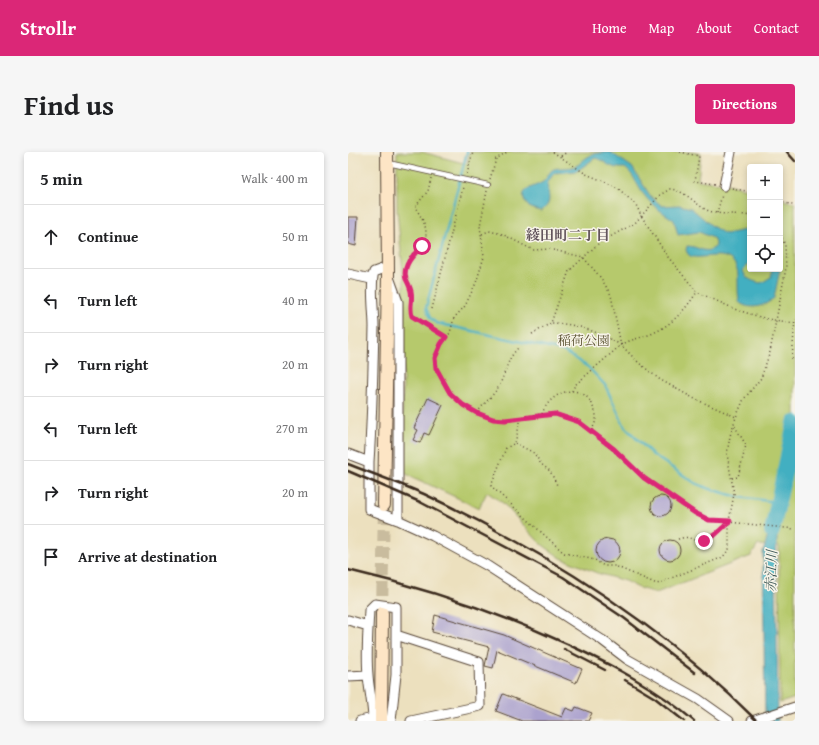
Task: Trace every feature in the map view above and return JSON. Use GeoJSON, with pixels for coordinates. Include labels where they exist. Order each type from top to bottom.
{"type":"FeatureCollection","features":[{"type":"Feature","properties":{"kind":"street"},"geometry":{"type":"LineString","coordinates":[[724,186],[730,152]]}},
{"type":"Feature","properties":{"kind":"street"},"geometry":{"type":"LineString","coordinates":[[384,505],[388,271],[388,158]]}},
{"type":"Feature","properties":{"kind":"street"},"geometry":{"type":"LineString","coordinates":[[388,271],[374,272],[372,279],[374,295],[373,391],[369,462],[369,509],[433,536],[486,565],[602,640],[627,659],[698,699],[729,721]]}},
{"type":"Feature","properties":{"kind":"street"},"geometry":{"type":"LineString","coordinates":[[388,271],[398,302],[398,520]]}},
{"type":"Feature","properties":{"kind":"street"},"geometry":{"type":"LineString","coordinates":[[348,274],[372,279]]}},
{"type":"Feature","properties":{"kind":"street"},"geometry":{"type":"LineString","coordinates":[[348,454],[369,462]]}},
{"type":"Feature","properties":{"kind":"street"},"geometry":{"type":"LineString","coordinates":[[375,720],[368,675],[369,610],[375,604],[396,608],[396,675],[391,721]]}},
{"type":"Feature","properties":{"kind":"street"},"geometry":{"type":"LineString","coordinates":[[375,720],[382,613]]}},
{"type":"Feature","properties":{"kind":"street"},"geometry":{"type":"LineString","coordinates":[[348,620],[368,626]]}},
{"type":"Feature","properties":{"kind":"street"},"geometry":{"type":"LineString","coordinates":[[396,635],[479,662],[480,706],[411,721]]}},
{"type":"Feature","properties":{"kind":"street"},"geometry":{"type":"LineString","coordinates":[[348,676],[368,675]]}},
{"type":"Feature","properties":{"kind":"street"},"geometry":{"type":"LineString","coordinates":[[752,721],[795,707]]}},
{"type":"Feature","properties":{"kind":"street"},"geometry":{"type":"LineString","coordinates":[[360,721],[375,720]]}},
{"type":"Feature","properties":{"kind":"lane"},"geometry":{"type":"LineString","coordinates":[[388,158],[433,173],[488,185]]}},
{"type":"Feature","properties":{"kind":"path"},"geometry":{"type":"LineString","coordinates":[[432,309],[472,152]]}},
{"type":"Feature","properties":{"kind":"path"},"geometry":{"type":"LineString","coordinates":[[507,152],[496,159],[488,185],[480,226],[484,257],[476,283],[465,306],[454,318],[450,333],[441,344],[435,358],[436,368],[450,393],[463,405],[477,413],[493,419],[505,420],[542,414],[560,414],[579,422],[592,431],[644,478],[695,513],[709,520],[795,529]]}},
{"type":"Feature","properties":{"kind":"path"},"geometry":{"type":"LineString","coordinates":[[554,152],[586,174],[606,182],[619,190],[636,205],[668,257],[697,292],[737,310],[776,320],[795,323]]}},
{"type":"Feature","properties":{"kind":"path"},"geometry":{"type":"LineString","coordinates":[[561,156],[567,152]]}},
{"type":"Feature","properties":{"kind":"path"},"geometry":{"type":"LineString","coordinates":[[680,152],[699,156],[695,181],[747,191]]}},
{"type":"Feature","properties":{"kind":"path"},"geometry":{"type":"LineString","coordinates":[[433,173],[428,191],[415,207],[427,230],[422,246],[410,257],[406,277],[411,291],[412,300],[409,308],[412,316],[446,337]]}},
{"type":"Feature","properties":{"kind":"path"},"geometry":{"type":"LineString","coordinates":[[717,213],[724,186]]}},
{"type":"Feature","properties":{"kind":"path"},"geometry":{"type":"LineString","coordinates":[[551,323],[569,271],[599,243],[635,223],[642,217],[660,195],[670,190],[680,192],[705,209],[717,213],[747,216]]}},
{"type":"Feature","properties":{"kind":"path"},"geometry":{"type":"LineString","coordinates":[[783,202],[795,206]]}},
{"type":"Feature","properties":{"kind":"path"},"geometry":{"type":"LineString","coordinates":[[482,234],[489,232],[502,234],[533,250],[549,248],[583,257],[601,278],[611,295],[621,345]]}},
{"type":"Feature","properties":{"kind":"path"},"geometry":{"type":"LineString","coordinates":[[521,418],[515,443],[506,448],[490,486],[564,553],[595,560],[604,566],[615,566],[657,584],[723,557],[729,549],[730,521],[734,494],[727,454],[736,417],[744,399],[761,378],[770,352],[786,268],[785,245],[781,236]]}},
{"type":"Feature","properties":{"kind":"path"},"geometry":{"type":"LineString","coordinates":[[572,391],[580,380],[621,345],[630,340],[651,334],[667,325],[684,311],[697,292]]}},
{"type":"Feature","properties":{"kind":"path"},"geometry":{"type":"LineString","coordinates":[[792,359],[795,319]]}},
{"type":"Feature","properties":{"kind":"path"},"geometry":{"type":"LineString","coordinates":[[532,334],[551,323],[573,324],[597,332],[621,345],[639,363],[659,379],[693,398],[736,417]]}},
{"type":"Feature","properties":{"kind":"path"},"geometry":{"type":"LineString","coordinates":[[477,413],[492,396],[503,376],[508,361],[518,348]]}},
{"type":"Feature","properties":{"kind":"path"},"geometry":{"type":"LineString","coordinates":[[542,414],[545,405],[552,398],[560,393],[572,391],[589,400],[596,413],[597,418],[592,431]]}},
{"type":"Feature","properties":{"kind":"path"},"geometry":{"type":"LineString","coordinates":[[731,478],[738,477],[746,445],[734,425]]}},
{"type":"Feature","properties":{"kind":"path"},"geometry":{"type":"LineString","coordinates":[[515,443],[534,453],[541,464],[550,471],[558,486]]}},
{"type":"Feature","properties":{"kind":"path"},"geometry":{"type":"LineString","coordinates":[[678,539],[688,537],[699,541],[704,541],[716,534],[730,521]]}},
{"type":"Feature","properties":{"kind":"green space","name":"稲荷公園"},"geometry":{"type":"Polygon","coordinates":[[[397,152],[422,152],[467,164],[470,152],[691,152],[701,154],[698,180],[727,184],[747,189],[747,272],[783,272],[783,200],[795,203],[795,698],[780,703],[779,546],[758,545],[751,556],[656,593],[639,588],[625,581],[597,573],[561,558],[540,543],[503,503],[487,492],[479,508],[404,473],[402,469],[404,282],[397,210],[397,152]]]}},
{"type":"Feature","properties":{"kind":"water"},"geometry":{"type":"Polygon","coordinates":[[[610,152],[632,167],[651,197],[662,206],[679,205],[691,208],[712,226],[725,234],[747,230],[747,265],[743,270],[745,276],[761,283],[771,277],[772,272],[779,272],[774,298],[766,304],[756,307],[746,306],[738,301],[738,272],[733,262],[728,258],[721,256],[693,257],[689,255],[686,250],[687,246],[706,250],[712,249],[716,246],[713,238],[699,232],[678,235],[674,220],[659,210],[648,200],[631,174],[625,168],[611,166],[595,158],[577,171],[554,173],[547,184],[549,199],[547,205],[541,211],[530,208],[523,196],[527,190],[544,181],[554,169],[573,167],[591,155],[610,152]]]}},
{"type":"Feature","properties":{"kind":"water"},"geometry":{"type":"Polygon","coordinates":[[[779,499],[776,559],[778,721],[765,721],[763,552],[779,499]]]}},
{"type":"Feature","properties":{"kind":"building"},"geometry":{"type":"Polygon","coordinates":[[[348,217],[358,217],[356,246],[348,244],[348,217]]]}},
{"type":"Feature","properties":{"kind":"building"},"geometry":{"type":"Polygon","coordinates":[[[428,398],[443,405],[429,435],[424,433],[420,443],[413,440],[418,430],[414,428],[428,398]]]}},
{"type":"Feature","properties":{"kind":"building"},"geometry":{"type":"Polygon","coordinates":[[[661,496],[668,499],[671,506],[668,513],[661,516],[654,513],[651,506],[654,499],[661,496]]]}},
{"type":"Feature","properties":{"kind":"building"},"geometry":{"type":"Polygon","coordinates":[[[608,539],[613,540],[619,546],[619,556],[613,562],[608,563],[603,562],[597,556],[596,551],[597,546],[603,540],[608,539]]]}},
{"type":"Feature","properties":{"kind":"building"},"geometry":{"type":"Polygon","coordinates":[[[670,540],[677,543],[680,550],[677,557],[670,560],[663,557],[660,550],[663,543],[670,540]]]}},
{"type":"Feature","properties":{"kind":"building"},"geometry":{"type":"Polygon","coordinates":[[[435,615],[504,635],[582,669],[576,683],[497,650],[493,668],[485,666],[489,647],[432,632],[435,615]]]}},
{"type":"Feature","properties":{"kind":"building"},"geometry":{"type":"Polygon","coordinates":[[[503,694],[562,717],[566,708],[574,711],[576,707],[592,713],[588,721],[522,721],[496,711],[503,694]]]}},
{"type":"Feature","properties":{"kind":"waterway"},"geometry":{"type":"LineString","coordinates":[[467,152],[426,308],[430,318],[436,323],[563,351],[588,367],[605,385],[625,427],[653,455],[695,483],[707,488],[738,497],[777,502]]}},
{"type":"Feature","properties":{"kind":"waterway","name":"赤江川"},"geometry":{"type":"LineString","coordinates":[[772,531],[795,423]]}},
{"type":"Feature","properties":{"kind":"tunnel"},"geometry":{"type":"LineString","coordinates":[[382,613],[384,505]]}},
{"type":"Feature","properties":{"kind":"railway"},"geometry":{"type":"LineString","coordinates":[[787,152],[795,161]]}},
{"type":"Feature","properties":{"kind":"railway"},"geometry":{"type":"LineString","coordinates":[[348,464],[424,494],[469,516],[514,540],[601,593],[682,653],[757,721]]}},
{"type":"Feature","properties":{"kind":"railway"},"geometry":{"type":"LineString","coordinates":[[348,471],[420,502],[563,577],[624,618],[695,673]]}},
{"type":"Feature","properties":{"kind":"railway"},"geometry":{"type":"LineString","coordinates":[[348,570],[459,601],[540,632],[584,652],[633,678],[664,698],[694,721]]}},
{"type":"Feature","properties":{"kind":"railway"},"geometry":{"type":"LineString","coordinates":[[564,649],[605,670]]}},
{"type":"Feature","properties":{"kind":"railway"},"geometry":{"type":"LineString","coordinates":[[625,680],[655,698],[684,721]]}},
{"type":"Feature","properties":{"kind":"district","name":"綾田町二丁目"},"geometry":{"type":"Point","coordinates":[568,235]}},
{"type":"Feature","properties":{"kind":"route"},"geometry":{"type":"LineString","coordinates":[[422,246],[410,257],[407,267],[406,277],[411,291],[412,300],[409,308],[412,316],[446,337],[435,358],[436,368],[450,393],[463,405],[477,413],[493,419],[505,420],[526,418],[542,414],[560,414],[579,422],[614,449],[644,478],[695,513],[709,520],[730,521],[722,526],[716,534],[704,541]]}}]}
